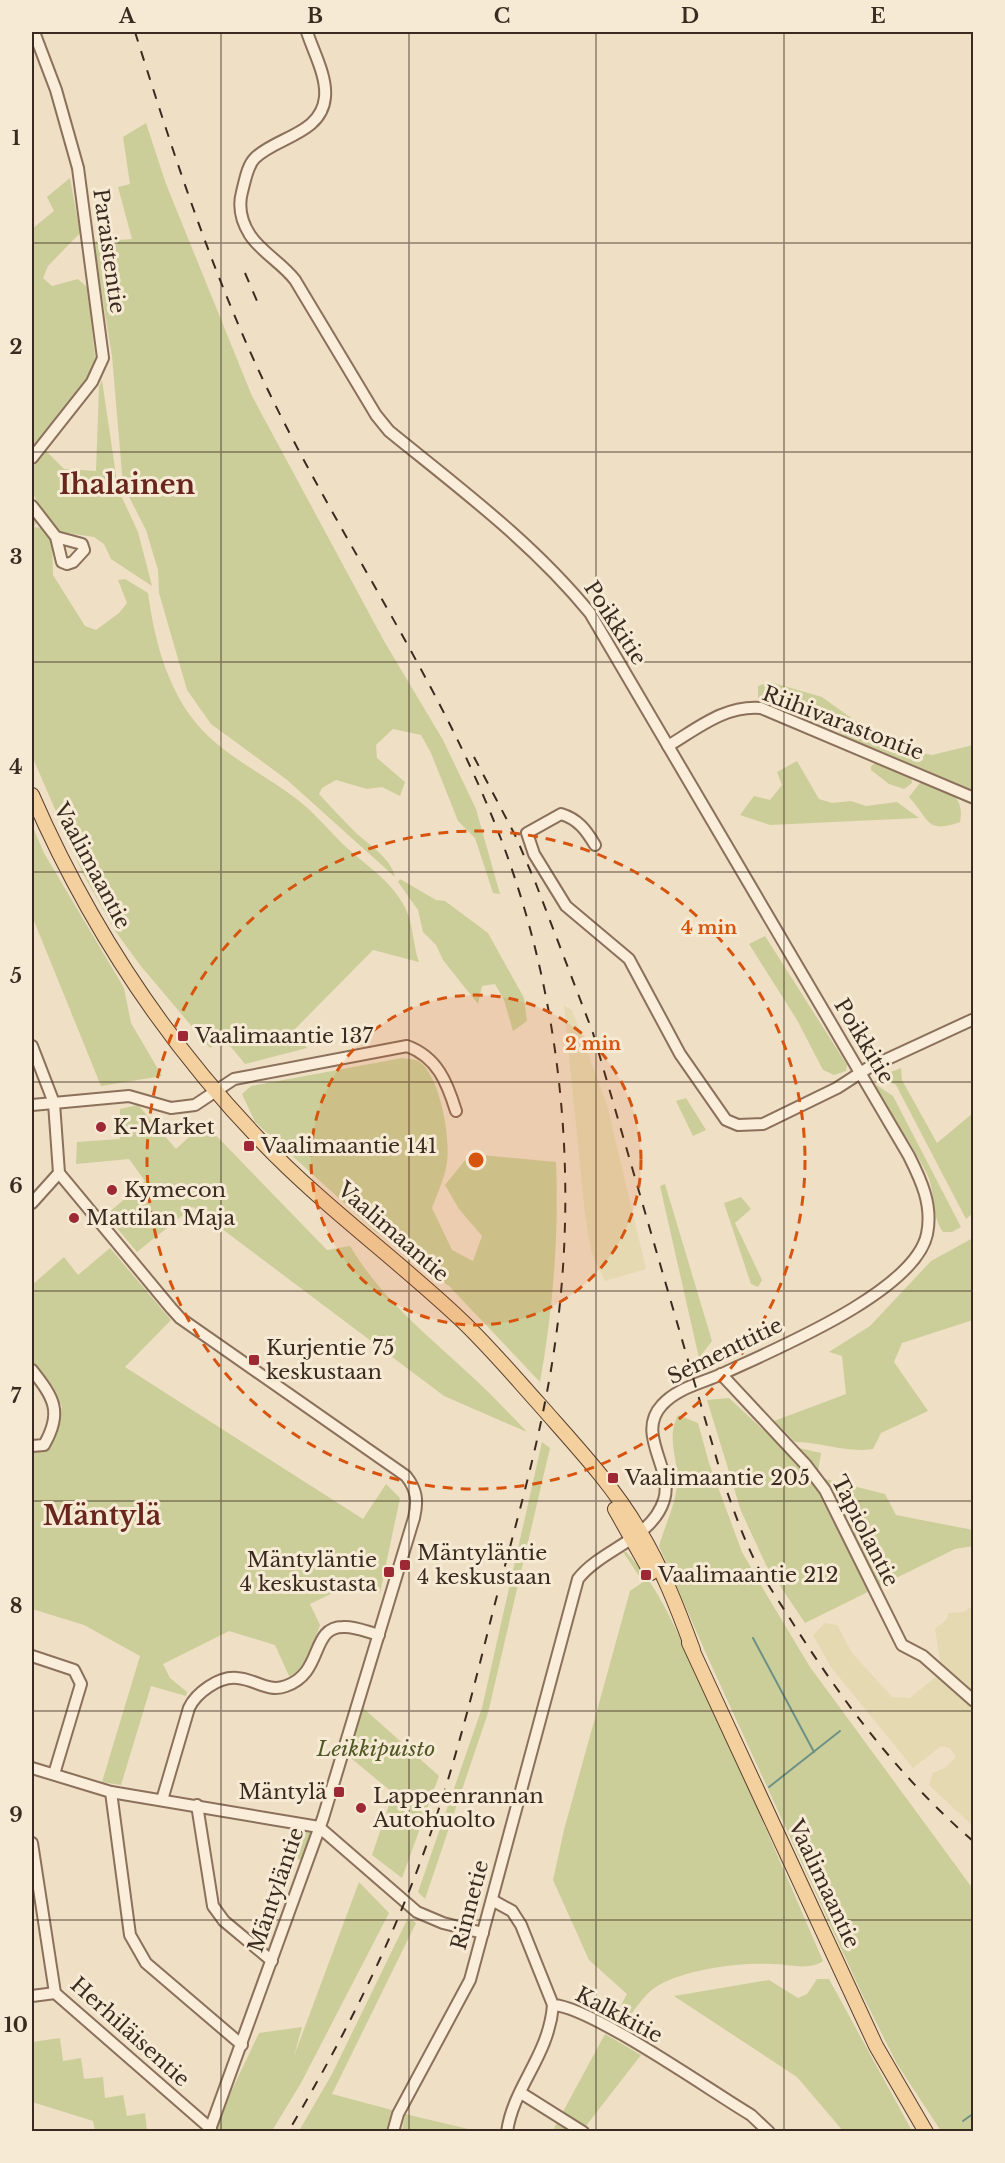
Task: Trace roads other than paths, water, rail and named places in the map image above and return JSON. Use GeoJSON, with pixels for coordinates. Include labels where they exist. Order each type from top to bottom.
{"type":"FeatureCollection","features":[{"type":"Feature","properties":{"kind":"main road","name":"Vaalimaantie"},"geometry":{"type":"LineString","coordinates":[[32,795],[54,847],[94,922],[155,1014],[216,1092],[263,1144],[459,1318],[582,1453],[636,1534],[693,1650],[876,2046],[926,2132]]}},
{"type":"Feature","properties":{"kind":"street","name":"Paraistentie"},"geometry":{"type":"LineString","coordinates":[[32,458],[92,382],[103,358],[78,168],[56,90],[34,32]]}},
{"type":"Feature","properties":{"kind":"street","name":"Poikkitie"},"geometry":{"type":"LineString","coordinates":[[307,32],[323,80],[325,98],[313,122],[297,134],[267,149],[251,164],[239,205],[242,220],[250,236],[285,267],[295,280],[376,415],[389,431],[497,518],[570,589],[590,613],[860,1072],[923,1184],[929,1212],[927,1235],[918,1254]]}},
{"type":"Feature","properties":{"kind":"street"},"geometry":{"type":"LineString","coordinates":[[32,506],[56,537]]}},
{"type":"Feature","properties":{"kind":"street","name":"Riihivarastontie"},"geometry":{"type":"LineString","coordinates":[[668,746],[725,712],[741,707],[761,708],[974,798]]}},
{"type":"Feature","properties":{"kind":"street"},"geometry":{"type":"LineString","coordinates":[[595,845],[586,830],[573,818],[561,814],[527,833],[534,854],[566,906],[629,959],[680,1054],[726,1120],[738,1125],[763,1124],[837,1088],[860,1072],[974,1019]]}},
{"type":"Feature","properties":{"kind":"street"},"geometry":{"type":"LineString","coordinates":[[32,1046],[54,1103],[59,1173],[32,1203]]}},
{"type":"Feature","properties":{"kind":"street"},"geometry":{"type":"LineString","coordinates":[[32,1105],[129,1096],[171,1108],[195,1105],[234,1079],[407,1046],[422,1052],[436,1066],[444,1079],[456,1111]]}},
{"type":"Feature","properties":{"kind":"street","name":"Mäntyläntie"},"geometry":{"type":"LineString","coordinates":[[59,1173],[180,1318],[406,1476],[415,1487],[416,1511],[319,1827],[210,2130]]}},
{"type":"Feature","properties":{"kind":"street","name":"Sementtitie"},"geometry":{"type":"LineString","coordinates":[[636,1534],[656,1515],[665,1492],[653,1439],[655,1415],[672,1396],[863,1305],[901,1273],[918,1254]]}},
{"type":"Feature","properties":{"kind":"street"},"geometry":{"type":"LineString","coordinates":[[32,1370],[50,1393],[54,1426],[44,1445],[32,1446]]}},
{"type":"Feature","properties":{"kind":"street","name":"Tapiolantie"},"geometry":{"type":"LineString","coordinates":[[721,1374],[806,1465],[825,1490],[902,1645],[923,1656],[974,1701]]}},
{"type":"Feature","properties":{"kind":"street","name":"Rinnetie"},"geometry":{"type":"LineString","coordinates":[[393,2132],[398,2114],[470,1980],[578,1579],[587,1567],[636,1534]]}},
{"type":"Feature","properties":{"kind":"street"},"geometry":{"type":"LineString","coordinates":[[162,1800],[189,1708],[193,1699],[201,1692],[237,1677],[272,1689],[285,1687],[308,1673],[322,1637],[329,1630],[351,1627],[379,1635]]}},
{"type":"Feature","properties":{"kind":"street"},"geometry":{"type":"LineString","coordinates":[[32,1656],[74,1670],[81,1684],[54,1774]]}},
{"type":"Feature","properties":{"kind":"street"},"geometry":{"type":"LineString","coordinates":[[32,1768],[111,1792],[319,1827],[417,1912],[442,1923],[483,1933]]}},
{"type":"Feature","properties":{"kind":"street"},"geometry":{"type":"LineString","coordinates":[[111,1792],[130,1935],[136,1949],[146,1963],[242,2045]]}},
{"type":"Feature","properties":{"kind":"street"},"geometry":{"type":"LineString","coordinates":[[197,1805],[213,1906],[224,1921],[272,1961]]}},
{"type":"Feature","properties":{"kind":"street","name":"Herhiläisentie"},"geometry":{"type":"LineString","coordinates":[[32,1844],[54,1993],[210,2130]]}},
{"type":"Feature","properties":{"kind":"street","name":"Kalkkitie"},"geometry":{"type":"LineString","coordinates":[[492,1900],[512,1911],[521,1925],[553,2005],[573,2008],[623,2036],[751,2115],[769,2132]]}},
{"type":"Feature","properties":{"kind":"street"},"geometry":{"type":"LineString","coordinates":[[32,1996],[54,1993]]}},
{"type":"Feature","properties":{"kind":"street"},"geometry":{"type":"LineString","coordinates":[[507,2132],[513,2108],[548,2040],[553,2005]]}},
{"type":"Feature","properties":{"kind":"street"},"geometry":{"type":"LineString","coordinates":[[521,2093],[583,2132]]}},
{"type":"Feature","properties":{"kind":"waterway"},"geometry":{"type":"LineString","coordinates":[[753,1638],[814,1752]]}},
{"type":"Feature","properties":{"kind":"waterway"},"geometry":{"type":"LineString","coordinates":[[769,1787],[840,1731]]}},
{"type":"Feature","properties":{"kind":"waterway"},"geometry":{"type":"LineString","coordinates":[[963,2121],[974,2113]]}},
{"type":"Feature","properties":{"kind":"railway"},"geometry":{"type":"LineString","coordinates":[[135,32],[202,234],[264,382],[315,481],[428,682],[479,786],[501,839],[523,905],[541,973],[554,1042],[562,1112],[565,1182],[564,1253],[558,1323],[547,1392],[529,1475],[464,1725],[429,1838],[400,1914],[348,2025],[288,2132]]}},
{"type":"Feature","properties":{"kind":"railway"},"geometry":{"type":"LineString","coordinates":[[245,273],[260,308]]}},
{"type":"Feature","properties":{"kind":"railway"},"geometry":{"type":"LineString","coordinates":[[474,757],[516,837],[593,1033],[721,1474],[738,1522],[758,1567],[794,1625],[854,1712],[899,1767],[974,1842]]}},
{"type":"Feature","properties":{"kind":"place","name":"Vaalimaantie 137"},"geometry":{"type":"Point","coordinates":[183,1036]}},
{"type":"Feature","properties":{"kind":"place","name":"K-Market"},"geometry":{"type":"Point","coordinates":[101,1127]}},
{"type":"Feature","properties":{"kind":"place","name":"Vaalimaantie 141"},"geometry":{"type":"Point","coordinates":[249,1146]}},
{"type":"Feature","properties":{"kind":"place","name":"Kymecon"},"geometry":{"type":"Point","coordinates":[112,1190]}},
{"type":"Feature","properties":{"kind":"place","name":"Mattilan Maja"},"geometry":{"type":"Point","coordinates":[74,1218]}},
{"type":"Feature","properties":{"kind":"place","name":"Kurjentie 75 keskustaan"},"geometry":{"type":"Point","coordinates":[254,1360]}},
{"type":"Feature","properties":{"kind":"place","name":"Vaalimaantie 205"},"geometry":{"type":"Point","coordinates":[613,1478]}},
{"type":"Feature","properties":{"kind":"place","name":"Mäntyläntie 4 keskustaan"},"geometry":{"type":"Point","coordinates":[405,1565]}},
{"type":"Feature","properties":{"kind":"place","name":"Mäntyläntie 4 keskustasta"},"geometry":{"type":"Point","coordinates":[389,1572]}},
{"type":"Feature","properties":{"kind":"place","name":"Vaalimaantie 212"},"geometry":{"type":"Point","coordinates":[646,1575]}},
{"type":"Feature","properties":{"kind":"place","name":"Mäntylä"},"geometry":{"type":"Point","coordinates":[339,1792]}},
{"type":"Feature","properties":{"kind":"place","name":"Lappeenrannan Autohuolto"},"geometry":{"type":"Point","coordinates":[361,1808]}},
{"type":"Feature","properties":{"kind":"district","name":"Ihalainen"},"geometry":{"type":"Point","coordinates":[127,485]}},
{"type":"Feature","properties":{"kind":"district","name":"Mäntylä"},"geometry":{"type":"Point","coordinates":[102,1516]}},
{"type":"Feature","properties":{"kind":"park label","name":"Leikkipuisto"},"geometry":{"type":"Point","coordinates":[376,1749]}}]}
